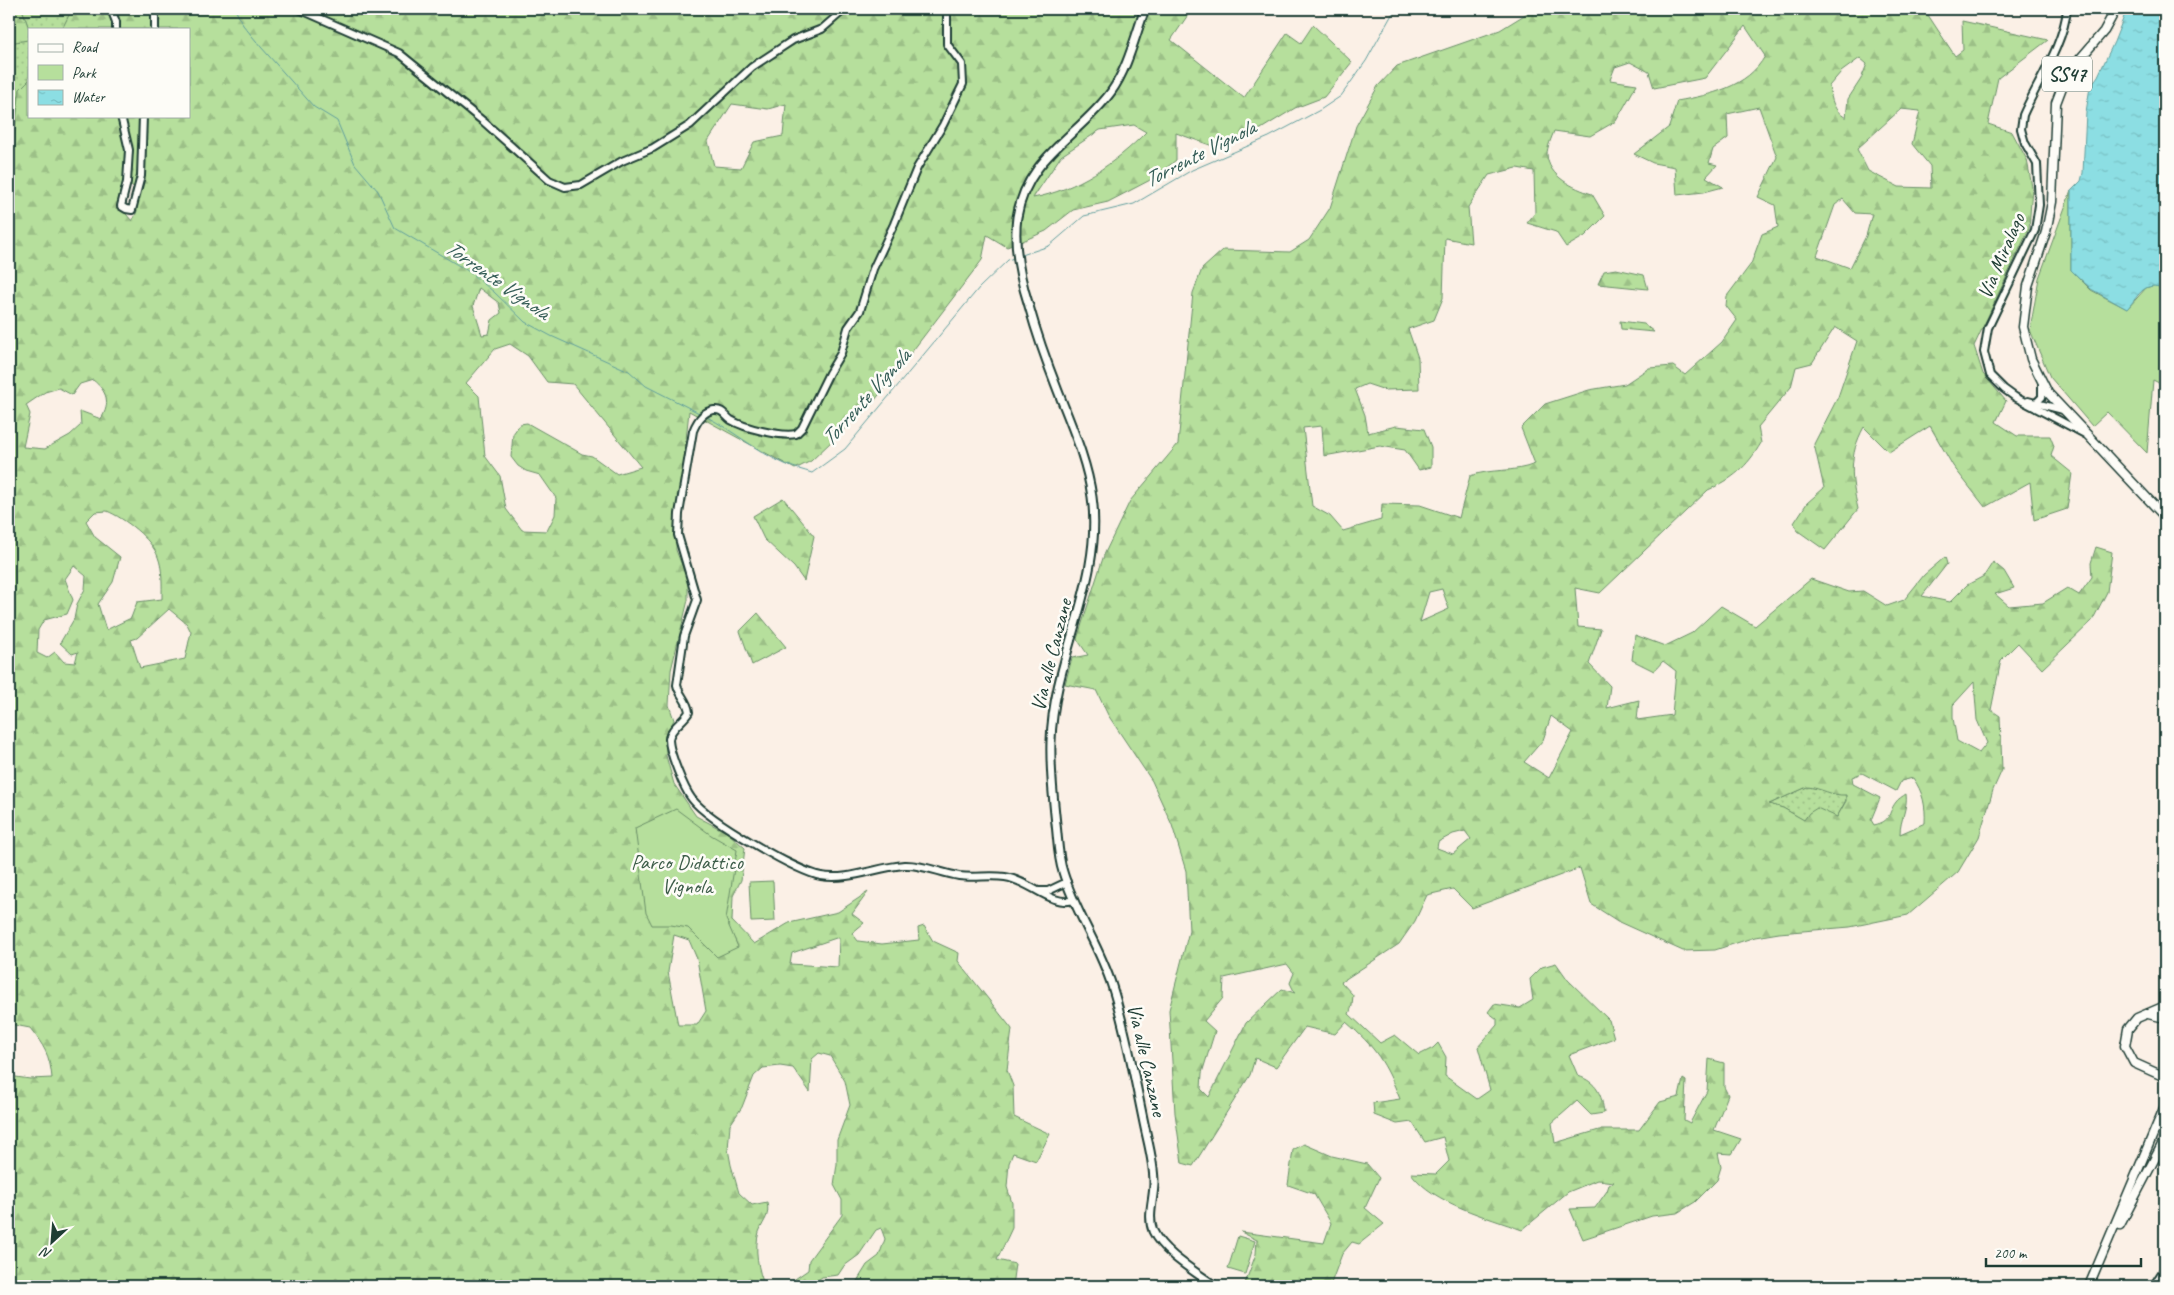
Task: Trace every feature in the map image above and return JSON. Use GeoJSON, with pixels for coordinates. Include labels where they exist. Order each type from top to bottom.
{"type":"FeatureCollection","features":[{"type":"Feature","properties":{"kind":"main road","name":"Via alle Canzane"},"geometry":{"type":"LineString","coordinates":[[1145,9],[1123,70],[1112,91],[1096,110],[1044,159],[1032,178],[1022,198],[1017,219],[1016,238],[1024,291],[1042,351],[1073,427],[1084,460],[1092,497],[1094,537],[1091,567],[1057,685],[1051,736],[1050,764],[1060,857],[1074,900],[1098,948],[1112,985],[1124,1033],[1153,1171],[1154,1186],[1150,1216],[1153,1230],[1164,1247],[1215,1286]]}},
{"type":"Feature","properties":{"kind":"main road","name":"SS47"},"geometry":{"type":"LineString","coordinates":[[2116,9],[2104,31],[2067,74],[2056,103],[2052,202],[2046,232],[2028,286],[2023,327],[2031,359],[2042,384],[2063,410],[2165,517]]}},
{"type":"Feature","properties":{"kind":"main road"},"geometry":{"type":"LineString","coordinates":[[2165,1006],[2137,1018],[2132,1023],[2126,1038],[2128,1055],[2134,1063],[2165,1077]]}},
{"type":"Feature","properties":{"kind":"main road"},"geometry":{"type":"LineString","coordinates":[[2146,1014],[2165,1018]]}},
{"type":"Feature","properties":{"kind":"main road"},"geometry":{"type":"LineString","coordinates":[[2089,1286],[2165,1106]]}},
{"type":"Feature","properties":{"kind":"main road"},"geometry":{"type":"LineString","coordinates":[[2101,1259],[2165,1140]]}},
{"type":"Feature","properties":{"kind":"main road"},"geometry":{"type":"LineString","coordinates":[[2154,1286],[2165,1269]]}},
{"type":"Feature","properties":{"kind":"street"},"geometry":{"type":"LineString","coordinates":[[111,9],[116,22],[116,28]]}},
{"type":"Feature","properties":{"kind":"street"},"geometry":{"type":"LineString","coordinates":[[155,9],[155,28]]}},
{"type":"Feature","properties":{"kind":"street"},"geometry":{"type":"LineString","coordinates":[[299,9],[399,53],[484,122],[549,180],[566,187],[581,186],[622,161],[660,144],[690,125],[752,67],[793,40],[822,29],[845,9]]}},
{"type":"Feature","properties":{"kind":"street"},"geometry":{"type":"LineString","coordinates":[[947,9],[947,44],[962,64],[963,84],[943,125],[917,168],[873,269],[860,311],[848,328],[841,353],[802,428],[796,434],[780,434],[738,423],[721,411],[714,410],[706,412],[699,418],[693,431],[678,526],[683,556],[689,569],[697,600],[684,636],[677,685],[678,691],[689,706],[689,712],[673,730],[669,740],[679,771],[691,798],[717,821],[802,870],[822,876],[836,877],[885,867],[914,865],[960,876],[985,875],[1012,878],[1062,902],[1074,900]]}},
{"type":"Feature","properties":{"kind":"street","name":"Via Miralago"},"geometry":{"type":"LineString","coordinates":[[2015,397],[1990,375],[1984,352],[1988,328],[2034,230],[2039,205],[2037,164],[2025,144],[2021,129],[2026,109],[2061,34],[2068,9]]}},
{"type":"Feature","properties":{"kind":"street"},"geometry":{"type":"LineString","coordinates":[[121,118],[129,150],[127,182],[121,206],[129,210],[132,210],[135,205],[140,176],[143,118]]}},
{"type":"Feature","properties":{"kind":"street"},"geometry":{"type":"LineString","coordinates":[[2036,403],[2041,399],[2042,384]]}},
{"type":"Feature","properties":{"kind":"street"},"geometry":{"type":"LineString","coordinates":[[2015,397],[2063,410],[2061,416],[2053,418]]}},
{"type":"Feature","properties":{"kind":"street"},"geometry":{"type":"LineString","coordinates":[[2015,397],[2088,436]]}},
{"type":"Feature","properties":{"kind":"street"},"geometry":{"type":"LineString","coordinates":[[1038,890],[1048,891],[1067,882]]}},
{"type":"Feature","properties":{"kind":"green space"},"geometry":{"type":"Polygon","coordinates":[[[9,9],[22,9],[29,28],[28,40],[9,43],[9,9]]]}},
{"type":"Feature","properties":{"kind":"green space"},"geometry":{"type":"Polygon","coordinates":[[[22,9],[72,9],[63,28],[29,28],[22,9]]]}},
{"type":"Feature","properties":{"kind":"green space"},"geometry":{"type":"Polygon","coordinates":[[[72,9],[1144,9],[1122,70],[1110,90],[1094,109],[1056,144],[1020,198],[1015,244],[1007,247],[987,235],[982,260],[875,400],[811,461],[795,469],[689,411],[677,526],[676,550],[688,581],[688,600],[671,670],[669,705],[674,720],[665,736],[666,756],[674,784],[696,816],[728,833],[745,848],[741,880],[733,896],[732,921],[754,944],[789,923],[838,912],[868,892],[852,914],[864,923],[852,933],[858,941],[882,944],[919,940],[918,928],[924,926],[933,941],[959,953],[958,961],[1012,1029],[1007,1070],[1013,1086],[1014,1117],[1050,1134],[1036,1161],[1013,1153],[1009,1163],[1007,1187],[1012,1203],[1012,1228],[997,1260],[1015,1264],[1012,1286],[854,1286],[867,1265],[879,1256],[885,1239],[881,1228],[876,1230],[859,1255],[844,1266],[838,1275],[822,1277],[809,1286],[790,1286],[795,1279],[808,1270],[809,1260],[842,1215],[842,1200],[834,1185],[837,1164],[837,1140],[850,1105],[845,1081],[830,1056],[819,1053],[812,1059],[810,1092],[793,1068],[780,1066],[763,1068],[754,1076],[742,1107],[730,1125],[728,1149],[739,1193],[752,1205],[767,1202],[767,1215],[759,1232],[757,1245],[759,1267],[765,1286],[9,1286],[9,1076],[30,1079],[52,1078],[46,1051],[30,1028],[9,1024],[9,145],[13,145],[20,89],[28,81],[28,118],[190,118],[190,28],[62,28],[72,9]],[[732,104],[708,141],[714,166],[741,168],[754,142],[783,136],[786,104],[768,109],[732,104]],[[133,186],[124,188],[120,207],[132,221],[137,212],[138,203],[133,186]],[[479,288],[473,306],[482,335],[489,334],[492,320],[501,313],[499,303],[479,288]],[[510,344],[495,349],[466,383],[479,396],[485,456],[500,476],[506,509],[522,530],[547,531],[555,515],[556,498],[540,475],[526,471],[518,466],[511,457],[513,434],[520,424],[527,423],[582,454],[592,456],[617,474],[641,467],[573,384],[547,382],[528,356],[510,344]],[[93,380],[80,384],[72,395],[59,388],[45,392],[26,405],[30,414],[23,447],[45,449],[70,435],[81,425],[80,411],[101,419],[107,403],[102,388],[98,384],[93,380]],[[107,511],[95,512],[86,521],[95,537],[120,557],[113,582],[98,604],[106,630],[131,618],[137,602],[162,599],[161,567],[155,550],[137,530],[107,511]],[[74,566],[65,579],[73,600],[67,614],[44,620],[38,630],[37,653],[47,658],[55,652],[64,662],[75,663],[78,652],[72,654],[60,643],[74,619],[77,604],[85,589],[86,576],[74,566]],[[169,609],[137,638],[131,640],[140,668],[185,659],[191,632],[187,624],[169,609]],[[674,935],[668,972],[678,1025],[697,1025],[706,1011],[697,959],[689,940],[674,935]],[[839,937],[792,953],[790,964],[838,967],[839,937]]]}},
{"type":"Feature","properties":{"kind":"green space"},"geometry":{"type":"Polygon","coordinates":[[[1147,9],[1192,9],[1171,40],[1244,98],[1287,33],[1301,43],[1313,25],[1352,62],[1324,97],[1295,108],[1251,135],[1210,145],[1176,133],[1176,160],[1154,178],[1108,202],[1073,210],[1046,231],[1018,243],[1019,219],[1023,199],[1045,160],[1113,92],[1147,9]],[[1134,125],[1100,130],[1061,156],[1033,198],[1065,189],[1094,174],[1122,154],[1146,132],[1134,125]]]}},
{"type":"Feature","properties":{"kind":"green space"},"geometry":{"type":"Polygon","coordinates":[[[1534,9],[1920,9],[1928,15],[1955,56],[1963,50],[1962,21],[2048,40],[1998,78],[1988,124],[2012,132],[2027,160],[2032,187],[2029,229],[1974,346],[1983,374],[2006,401],[1996,422],[2017,436],[2050,436],[2054,446],[2051,456],[2072,473],[2067,509],[2034,520],[2030,482],[1985,507],[1953,466],[1930,426],[1889,452],[1864,427],[1855,448],[1852,467],[1858,509],[1825,550],[1798,531],[1794,523],[1807,503],[1824,488],[1814,444],[1838,397],[1857,341],[1835,327],[1812,363],[1796,367],[1791,387],[1758,427],[1761,443],[1745,466],[1732,477],[1708,490],[1600,593],[1575,588],[1578,627],[1601,629],[1589,664],[1610,686],[1607,708],[1639,700],[1637,720],[1672,715],[1676,671],[1663,661],[1654,671],[1632,660],[1635,635],[1665,646],[1692,633],[1721,606],[1755,626],[1811,579],[1849,592],[1863,591],[1887,606],[1904,600],[1924,575],[1945,557],[1947,564],[1922,596],[1950,602],[1967,585],[1984,576],[1993,562],[2004,571],[2014,588],[1995,594],[2009,606],[2043,603],[2067,588],[2079,595],[2092,577],[2091,563],[2096,547],[2112,552],[2107,592],[2092,621],[2042,669],[2018,643],[2001,660],[1991,710],[2000,716],[2002,770],[1993,790],[1979,837],[1958,872],[1908,915],[1850,927],[1755,937],[1715,950],[1683,951],[1619,922],[1591,904],[1580,868],[1472,908],[1453,889],[1427,895],[1415,921],[1399,944],[1341,982],[1353,995],[1349,1014],[1380,1043],[1395,1035],[1419,1055],[1433,1048],[1438,1043],[1446,1057],[1445,1076],[1477,1099],[1490,1090],[1478,1047],[1497,1025],[1497,1019],[1488,1012],[1494,1004],[1520,1008],[1533,1000],[1530,979],[1542,967],[1556,963],[1568,980],[1609,1020],[1614,1038],[1569,1055],[1578,1076],[1590,1082],[1597,1090],[1602,1100],[1604,1113],[1591,1115],[1577,1101],[1552,1123],[1555,1143],[1599,1130],[1639,1130],[1660,1102],[1679,1097],[1683,1079],[1686,1081],[1684,1120],[1690,1123],[1707,1091],[1709,1059],[1724,1063],[1724,1087],[1728,1095],[1714,1130],[1741,1139],[1732,1154],[1718,1153],[1721,1167],[1717,1180],[1695,1202],[1677,1213],[1652,1216],[1583,1239],[1570,1209],[1595,1208],[1609,1185],[1614,1182],[1597,1180],[1568,1192],[1522,1230],[1462,1208],[1433,1193],[1421,1184],[1411,1173],[1436,1174],[1449,1161],[1443,1137],[1425,1142],[1412,1122],[1397,1124],[1374,1115],[1373,1103],[1400,1099],[1379,1056],[1346,1022],[1335,1034],[1305,1027],[1276,1067],[1255,1058],[1250,1075],[1193,1166],[1182,1163],[1175,1113],[1169,1010],[1189,931],[1186,871],[1172,825],[1152,781],[1108,715],[1096,690],[1065,684],[1072,658],[1088,655],[1077,639],[1104,555],[1130,501],[1178,444],[1193,293],[1202,269],[1223,250],[1290,252],[1309,240],[1330,208],[1356,126],[1378,86],[1397,66],[1500,30],[1534,9]],[[1745,26],[1705,78],[1654,88],[1649,72],[1630,62],[1615,67],[1610,80],[1637,84],[1616,121],[1590,136],[1554,131],[1547,154],[1548,162],[1552,169],[1570,185],[1592,194],[1605,216],[1585,236],[1566,247],[1556,232],[1527,223],[1535,213],[1534,171],[1517,168],[1489,175],[1468,207],[1471,243],[1445,238],[1443,298],[1434,320],[1408,329],[1418,358],[1419,389],[1385,390],[1367,384],[1355,389],[1365,415],[1368,433],[1396,426],[1424,429],[1431,447],[1431,467],[1419,470],[1405,450],[1380,446],[1324,456],[1322,426],[1303,428],[1312,506],[1330,516],[1343,531],[1381,520],[1382,504],[1420,505],[1459,518],[1470,476],[1486,472],[1519,469],[1535,464],[1521,428],[1545,404],[1589,390],[1625,384],[1649,368],[1673,366],[1685,375],[1722,342],[1737,320],[1726,306],[1727,296],[1751,264],[1762,234],[1778,227],[1775,205],[1758,197],[1777,157],[1759,107],[1727,114],[1728,138],[1713,149],[1709,163],[1717,165],[1706,177],[1723,187],[1704,192],[1677,195],[1675,167],[1653,163],[1634,154],[1669,127],[1677,101],[1727,88],[1749,75],[1758,67],[1765,56],[1745,26]],[[1860,58],[1841,72],[1829,86],[1832,101],[1846,118],[1848,99],[1861,79],[1867,64],[1860,58]],[[1901,109],[1857,149],[1868,171],[1899,187],[1931,188],[1930,166],[1912,144],[1920,111],[1901,109]],[[1843,199],[1835,205],[1817,256],[1850,268],[1866,236],[1872,214],[1855,213],[1843,199]],[[1442,589],[1429,592],[1420,622],[1449,609],[1442,589]],[[1974,682],[1953,705],[1957,741],[1979,753],[1987,743],[1977,720],[1974,682]],[[1551,716],[1543,740],[1524,762],[1549,778],[1573,732],[1551,716]],[[1862,773],[1852,777],[1853,784],[1880,798],[1871,820],[1874,825],[1884,821],[1896,802],[1906,794],[1900,834],[1925,823],[1923,799],[1913,778],[1901,781],[1896,791],[1862,773]],[[1807,787],[1769,804],[1783,808],[1804,820],[1809,813],[1817,808],[1837,817],[1846,801],[1846,795],[1807,787]],[[1465,831],[1453,834],[1438,842],[1437,848],[1453,854],[1471,839],[1465,831]],[[1287,964],[1224,978],[1223,998],[1204,1021],[1215,1031],[1202,1073],[1201,1089],[1209,1097],[1246,1023],[1282,989],[1295,993],[1290,983],[1294,973],[1287,964]]]}},
{"type":"Feature","properties":{"kind":"green space"},"geometry":{"type":"Polygon","coordinates":[[[28,39],[28,81],[20,89],[13,145],[9,145],[9,43],[28,39]]]}},
{"type":"Feature","properties":{"kind":"green space"},"geometry":{"type":"Polygon","coordinates":[[[2071,191],[2071,270],[2091,290],[2127,309],[2146,288],[2155,285],[2165,289],[2165,386],[2153,380],[2147,453],[2107,412],[2092,426],[2050,377],[2030,330],[2039,278],[2071,191]]]}},
{"type":"Feature","properties":{"kind":"green space"},"geometry":{"type":"Polygon","coordinates":[[[1616,269],[1644,275],[1648,289],[1598,284],[1604,271],[1616,269]]]}},
{"type":"Feature","properties":{"kind":"green space"},"geometry":{"type":"Polygon","coordinates":[[[1620,321],[1644,324],[1654,332],[1621,329],[1620,321]]]}},
{"type":"Feature","properties":{"kind":"green space"},"geometry":{"type":"Polygon","coordinates":[[[783,498],[814,536],[804,581],[794,567],[764,539],[753,516],[783,498]]]}},
{"type":"Feature","properties":{"kind":"green space"},"geometry":{"type":"Polygon","coordinates":[[[758,613],[786,647],[752,665],[740,631],[758,613]]]}},
{"type":"Feature","properties":{"kind":"green space"},"geometry":{"type":"Polygon","coordinates":[[[1807,787],[1846,795],[1846,800],[1837,817],[1805,821],[1783,808],[1769,804],[1807,787]]]}},
{"type":"Feature","properties":{"kind":"green space","name":"Parco Didattico Vignola"},"geometry":{"type":"Polygon","coordinates":[[[676,809],[711,835],[737,850],[726,919],[738,947],[717,957],[688,928],[671,925],[652,925],[646,913],[635,828],[676,809]]]}},
{"type":"Feature","properties":{"kind":"green space"},"geometry":{"type":"Polygon","coordinates":[[[773,881],[775,921],[751,922],[749,882],[773,881]]]}},
{"type":"Feature","properties":{"kind":"green space"},"geometry":{"type":"Polygon","coordinates":[[[1304,1144],[1332,1156],[1367,1164],[1379,1178],[1365,1208],[1384,1224],[1359,1244],[1352,1242],[1342,1254],[1330,1286],[1244,1286],[1256,1254],[1257,1240],[1241,1232],[1324,1243],[1331,1223],[1314,1194],[1288,1185],[1293,1150],[1304,1144]]]}},
{"type":"Feature","properties":{"kind":"green space"},"geometry":{"type":"Polygon","coordinates":[[[1238,1236],[1255,1241],[1245,1274],[1228,1269],[1238,1236]]]}},
{"type":"Feature","properties":{"kind":"water"},"geometry":{"type":"Polygon","coordinates":[[[2127,9],[2165,9],[2165,289],[2152,286],[2147,287],[2127,309],[2091,289],[2071,270],[2071,191],[2081,181],[2083,173],[2086,112],[2090,87],[2098,76],[2127,9]]]}},
{"type":"Feature","properties":{"kind":"waterway","name":"Torrente Vignola"},"geometry":{"type":"LineString","coordinates":[[235,9],[243,25],[314,107],[337,121],[355,164],[378,191],[395,228],[468,271],[494,292],[525,322],[551,336],[629,371],[646,386],[701,414]]}},
{"type":"Feature","properties":{"kind":"waterway","name":"Torrente Vignola"},"geometry":{"type":"LineString","coordinates":[[1019,256],[1049,246],[1084,216],[1134,204],[1192,170],[1269,137],[1320,110],[1341,96],[1366,61],[1395,9]]}},
{"type":"Feature","properties":{"kind":"waterway","name":"Torrente Vignola"},"geometry":{"type":"LineString","coordinates":[[707,417],[775,459],[812,473],[845,449],[979,288],[1008,260],[1016,257]]}}]}
